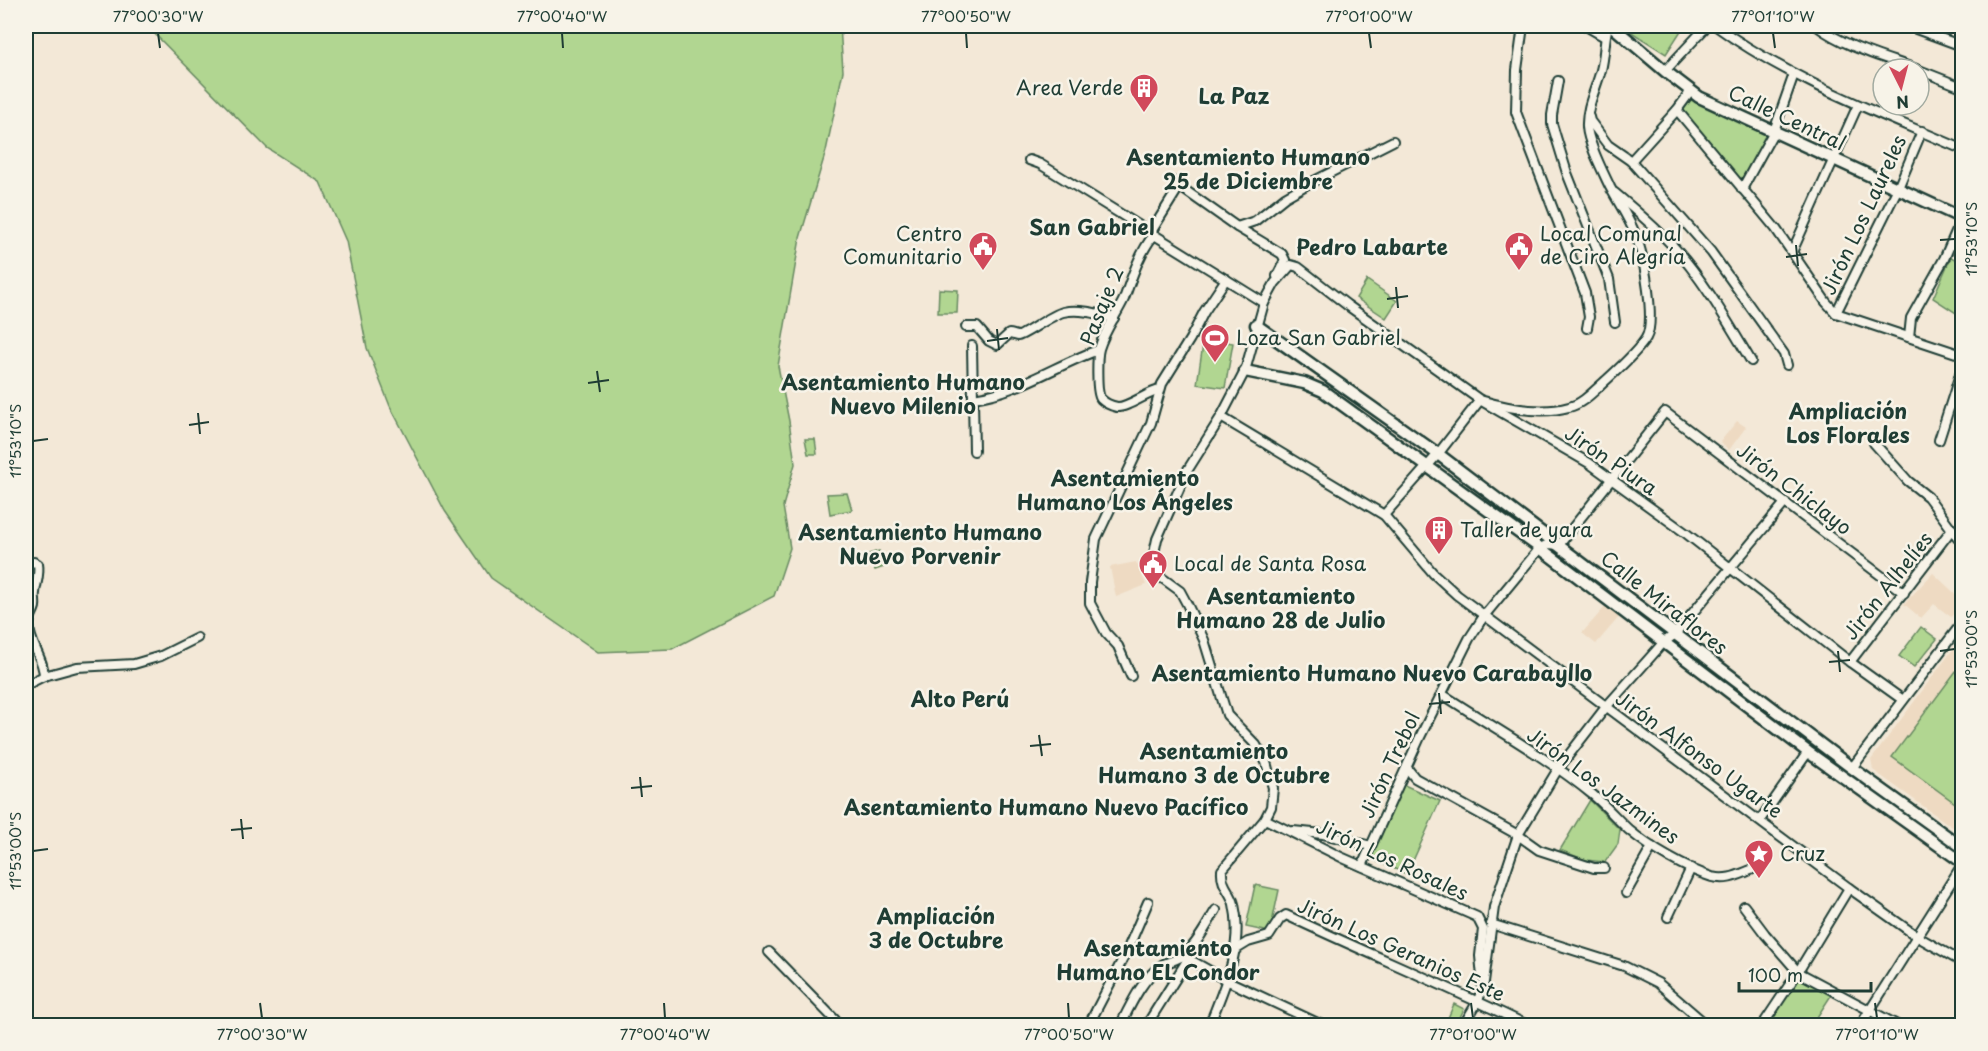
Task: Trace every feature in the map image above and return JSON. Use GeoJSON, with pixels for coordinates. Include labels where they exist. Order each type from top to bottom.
{"type":"FeatureCollection","features":[{"type":"Feature","properties":{"kind":"street"},"geometry":{"type":"LineString","coordinates":[[1523,26],[1516,112],[1585,293],[1589,317],[1587,328]]}},
{"type":"Feature","properties":{"kind":"street"},"geometry":{"type":"LineString","coordinates":[[1586,26],[1605,37]]}},
{"type":"Feature","properties":{"kind":"street"},"geometry":{"type":"LineString","coordinates":[[1384,515],[1438,454],[1480,400],[1513,409],[1569,407],[1579,403],[1617,371],[1647,336],[1650,316],[1647,279],[1637,238],[1601,168],[1587,129],[1588,113],[1601,71],[1605,37],[1610,26]]}},
{"type":"Feature","properties":{"kind":"street","name":"Calle Central"},"geometry":{"type":"LineString","coordinates":[[1610,26],[1699,97],[1962,218]]}},
{"type":"Feature","properties":{"kind":"street"},"geometry":{"type":"LineString","coordinates":[[1665,71],[1707,26]]}},
{"type":"Feature","properties":{"kind":"street"},"geometry":{"type":"LineString","coordinates":[[1716,26],[1751,51],[1794,74],[1858,105],[1962,149]]}},
{"type":"Feature","properties":{"kind":"street"},"geometry":{"type":"LineString","coordinates":[[1817,26],[1849,44],[1883,57]]}},
{"type":"Feature","properties":{"kind":"street"},"geometry":{"type":"LineString","coordinates":[[1908,26],[1962,46]]}},
{"type":"Feature","properties":{"kind":"street"},"geometry":{"type":"LineString","coordinates":[[1742,189],[1774,132],[1794,74]]}},
{"type":"Feature","properties":{"kind":"street"},"geometry":{"type":"LineString","coordinates":[[1931,75],[1962,87]]}},
{"type":"Feature","properties":{"kind":"street"},"geometry":{"type":"LineString","coordinates":[[1558,81],[1552,124],[1567,173],[1609,279],[1615,322]]}},
{"type":"Feature","properties":{"kind":"street"},"geometry":{"type":"LineString","coordinates":[[1631,161],[1691,91]]}},
{"type":"Feature","properties":{"kind":"street"},"geometry":{"type":"LineString","coordinates":[[1792,252],[1858,105]]}},
{"type":"Feature","properties":{"kind":"street"},"geometry":{"type":"LineString","coordinates":[[1677,110],[1776,229],[1836,313],[1962,355]]}},
{"type":"Feature","properties":{"kind":"street"},"geometry":{"type":"LineString","coordinates":[[1588,113],[1590,121],[1608,145],[1631,161],[1711,252],[1784,354],[1787,364]]}},
{"type":"Feature","properties":{"kind":"street","name":"Jirón Los Laureles"},"geometry":{"type":"LineString","coordinates":[[1836,313],[1898,188],[1922,131]]}},
{"type":"Feature","properties":{"kind":"street"},"geometry":{"type":"LineString","coordinates":[[1237,227],[1255,221],[1285,197],[1306,184],[1393,141]]}},
{"type":"Feature","properties":{"kind":"street"},"geometry":{"type":"LineString","coordinates":[[1029,160],[1041,164],[1264,303]]}},
{"type":"Feature","properties":{"kind":"street"},"geometry":{"type":"LineString","coordinates":[[1172,181],[1284,257],[1256,325],[1245,371],[1221,417],[1187,471],[1157,539],[1153,563],[1158,575],[1180,591],[1204,640],[1227,715],[1256,745],[1266,762],[1273,788],[1271,807],[1265,819],[1222,870],[1224,887],[1234,902],[1237,926],[1235,950],[1228,981],[1209,1026]]}},
{"type":"Feature","properties":{"kind":"street","name":"Pasaje 2"},"geometry":{"type":"LineString","coordinates":[[1160,390],[1152,391],[1122,407],[1100,399],[1098,350],[1142,254],[1179,187]]}},
{"type":"Feature","properties":{"kind":"street"},"geometry":{"type":"LineString","coordinates":[[1613,191],[1672,244],[1707,291],[1751,361]]}},
{"type":"Feature","properties":{"kind":"street"},"geometry":{"type":"LineString","coordinates":[[1909,337],[1911,318],[1944,260],[1962,218]]}},
{"type":"Feature","properties":{"kind":"street","name":"Jirón Piura"},"geometry":{"type":"LineString","coordinates":[[1275,283],[1291,265],[1298,267],[1480,400],[1589,463],[1903,700]]}},
{"type":"Feature","properties":{"kind":"street"},"geometry":{"type":"LineString","coordinates":[[1131,676],[1118,646],[1106,633],[1090,603],[1090,582],[1096,539],[1151,423],[1160,390],[1204,312],[1226,279]]}},
{"type":"Feature","properties":{"kind":"street"},"geometry":{"type":"LineString","coordinates":[[966,327],[977,327],[989,341],[997,345],[1009,334],[1022,336],[1048,317],[1065,311],[1088,312],[1114,318]]}},
{"type":"Feature","properties":{"kind":"street","name":"Calle Miraflores"},"geometry":{"type":"LineString","coordinates":[[1256,325],[1438,454],[1852,768],[1962,847]]}},
{"type":"Feature","properties":{"kind":"street"},"geometry":{"type":"LineString","coordinates":[[972,346],[974,451]]}},
{"type":"Feature","properties":{"kind":"street"},"geometry":{"type":"LineString","coordinates":[[973,398],[994,396],[1011,390],[1098,350]]}},
{"type":"Feature","properties":{"kind":"street"},"geometry":{"type":"LineString","coordinates":[[1938,440],[1962,368]]}},
{"type":"Feature","properties":{"kind":"street","name":"Calle Miraflores"},"geometry":{"type":"LineString","coordinates":[[1245,371],[1314,386],[1540,548],[1808,752],[1962,863]]}},
{"type":"Feature","properties":{"kind":"street","name":"Jirón Chiclayo"},"geometry":{"type":"LineString","coordinates":[[1610,479],[1665,412],[1904,593]]}},
{"type":"Feature","properties":{"kind":"street","name":"Jirón Alfonso Ugarte"},"geometry":{"type":"LineString","coordinates":[[1221,417],[1384,515],[1432,573],[1484,616],[1849,888],[1918,937],[1962,962]]}},
{"type":"Feature","properties":{"kind":"street"},"geometry":{"type":"LineString","coordinates":[[1874,444],[1908,481],[1928,497],[1962,543]]}},
{"type":"Feature","properties":{"kind":"street"},"geometry":{"type":"LineString","coordinates":[[1540,548],[1549,544],[1559,545],[1610,479]]}},
{"type":"Feature","properties":{"kind":"street"},"geometry":{"type":"LineString","coordinates":[[1463,1026],[1478,1001],[1484,982],[1494,907],[1518,835],[1557,769],[1606,707],[1663,643],[1675,634],[1784,504]]}},
{"type":"Feature","properties":{"kind":"street","name":"Jirón Alhelíes"},"geometry":{"type":"LineString","coordinates":[[1850,662],[1952,529]]}},
{"type":"Feature","properties":{"kind":"street","name":"Jirón Trebol"},"geometry":{"type":"LineString","coordinates":[[1362,866],[1469,639],[1484,616],[1540,548]]}},
{"type":"Feature","properties":{"kind":"street"},"geometry":{"type":"LineString","coordinates":[[26,564],[34,562],[38,564],[39,570],[35,606],[30,615],[29,627],[32,640],[44,666],[44,676]]}},
{"type":"Feature","properties":{"kind":"street"},"geometry":{"type":"LineString","coordinates":[[1852,768],[1962,623]]}},
{"type":"Feature","properties":{"kind":"street"},"geometry":{"type":"LineString","coordinates":[[26,685],[44,676],[77,667],[134,664],[161,656],[197,638]]}},
{"type":"Feature","properties":{"kind":"street","name":"Jirón Los Jazmines"},"geometry":{"type":"LineString","coordinates":[[1442,694],[1557,769],[1594,796],[1630,831],[1652,847],[1714,878],[1725,879],[1751,870]]}},
{"type":"Feature","properties":{"kind":"street"},"geometry":{"type":"LineString","coordinates":[[1760,820],[1808,752]]}},
{"type":"Feature","properties":{"kind":"street"},"geometry":{"type":"LineString","coordinates":[[1407,768],[1415,778],[1518,835],[1539,850],[1594,868],[1604,868]]}},
{"type":"Feature","properties":{"kind":"street","name":"Jirón Los Rosales"},"geometry":{"type":"LineString","coordinates":[[1265,819],[1362,866],[1477,917],[1483,929],[1480,965],[1484,982]]}},
{"type":"Feature","properties":{"kind":"street"},"geometry":{"type":"LineString","coordinates":[[1289,831],[1323,834],[1371,846]]}},
{"type":"Feature","properties":{"kind":"street"},"geometry":{"type":"LineString","coordinates":[[1626,893],[1652,847]]}},
{"type":"Feature","properties":{"kind":"street"},"geometry":{"type":"LineString","coordinates":[[1860,1026],[1918,937],[1962,863]]}},
{"type":"Feature","properties":{"kind":"street"},"geometry":{"type":"LineString","coordinates":[[1668,917],[1691,868]]}},
{"type":"Feature","properties":{"kind":"street"},"geometry":{"type":"LineString","coordinates":[[1762,1026],[1849,888]]}},
{"type":"Feature","properties":{"kind":"street"},"geometry":{"type":"LineString","coordinates":[[1088,1026],[1126,953],[1148,902]]}},
{"type":"Feature","properties":{"kind":"street"},"geometry":{"type":"LineString","coordinates":[[1744,906],[1798,972],[1899,1026]]}},
{"type":"Feature","properties":{"kind":"street"},"geometry":{"type":"LineString","coordinates":[[1146,1026],[1192,945],[1216,910]]}},
{"type":"Feature","properties":{"kind":"street","name":"Jirón Los Geranios Este"},"geometry":{"type":"LineString","coordinates":[[1235,950],[1248,942],[1269,936],[1280,919],[1286,915],[1529,1026]]}},
{"type":"Feature","properties":{"kind":"street"},"geometry":{"type":"LineString","coordinates":[[1491,924],[1624,966],[1658,983],[1708,1026]]}},
{"type":"Feature","properties":{"kind":"street"},"geometry":{"type":"LineString","coordinates":[[770,952],[841,1026]]}},
{"type":"Feature","properties":{"kind":"street"},"geometry":{"type":"LineString","coordinates":[[1120,1026],[1143,986],[1154,972],[1162,965],[1186,958],[1228,981],[1324,1026]]}},
{"type":"Feature","properties":{"kind":"street"},"geometry":{"type":"LineString","coordinates":[[1203,1026],[1216,1009]]}},
{"type":"Feature","properties":{"kind":"shaded area"},"geometry":{"type":"Polygon","coordinates":[[[1737,421],[1746,427],[1729,450],[1720,442],[1737,421]]]}},
{"type":"Feature","properties":{"kind":"shaded area"},"geometry":{"type":"Polygon","coordinates":[[[1136,562],[1146,585],[1116,597],[1110,567],[1136,562]]]}},
{"type":"Feature","properties":{"kind":"shaded area"},"geometry":{"type":"Polygon","coordinates":[[[1933,573],[1962,600],[1951,617],[1934,604],[1921,618],[1904,604],[1933,573]]]}},
{"type":"Feature","properties":{"kind":"shaded area"},"geometry":{"type":"Polygon","coordinates":[[[1606,606],[1620,616],[1596,644],[1582,633],[1606,606]]]}},
{"type":"Feature","properties":{"kind":"shaded area"},"geometry":{"type":"Polygon","coordinates":[[[1962,637],[1962,834],[1873,770],[1871,760],[1962,637]]]}},
{"type":"Feature","properties":{"kind":"green space"},"geometry":{"type":"Polygon","coordinates":[[[147,26],[840,26],[843,71],[826,151],[800,238],[778,366],[795,464],[783,506],[790,548],[774,596],[672,649],[598,652],[491,578],[445,511],[390,406],[367,348],[346,241],[320,182],[267,148],[147,26]]]}},
{"type":"Feature","properties":{"kind":"green space"},"geometry":{"type":"Polygon","coordinates":[[[1622,26],[1684,26],[1666,54],[1622,26]]]}},
{"type":"Feature","properties":{"kind":"green space"},"geometry":{"type":"Polygon","coordinates":[[[1692,97],[1768,133],[1742,183],[1680,110],[1692,97]]]}},
{"type":"Feature","properties":{"kind":"green space"},"geometry":{"type":"Polygon","coordinates":[[[1951,257],[1962,263],[1962,301],[1956,313],[1933,298],[1951,257]]]}},
{"type":"Feature","properties":{"kind":"green space"},"geometry":{"type":"Polygon","coordinates":[[[1367,280],[1397,301],[1386,318],[1356,298],[1367,280]]]}},
{"type":"Feature","properties":{"kind":"green space"},"geometry":{"type":"Polygon","coordinates":[[[939,289],[958,290],[957,313],[938,313],[939,289]]]}},
{"type":"Feature","properties":{"kind":"green space","name":"Loza San Gabriel"},"geometry":{"type":"Polygon","coordinates":[[[1204,338],[1233,343],[1225,388],[1197,384],[1204,338]]]}},
{"type":"Feature","properties":{"kind":"green space"},"geometry":{"type":"Polygon","coordinates":[[[805,439],[815,439],[817,454],[808,454],[805,439]]]}},
{"type":"Feature","properties":{"kind":"green space"},"geometry":{"type":"Polygon","coordinates":[[[847,493],[852,510],[830,514],[827,494],[847,493]]]}},
{"type":"Feature","properties":{"kind":"green space"},"geometry":{"type":"Polygon","coordinates":[[[879,551],[884,567],[875,570],[869,554],[879,551]]]}},
{"type":"Feature","properties":{"kind":"green space"},"geometry":{"type":"Polygon","coordinates":[[[1921,627],[1937,639],[1914,667],[1899,656],[1921,627]]]}},
{"type":"Feature","properties":{"kind":"green space"},"geometry":{"type":"Polygon","coordinates":[[[1962,663],[1962,808],[1892,757],[1962,663]]]}},
{"type":"Feature","properties":{"kind":"green space"},"geometry":{"type":"Polygon","coordinates":[[[1402,784],[1440,801],[1407,874],[1369,858],[1402,784]]]}},
{"type":"Feature","properties":{"kind":"green space"},"geometry":{"type":"Polygon","coordinates":[[[1590,800],[1620,830],[1618,844],[1605,862],[1585,860],[1560,850],[1590,800]]]}},
{"type":"Feature","properties":{"kind":"green space"},"geometry":{"type":"Polygon","coordinates":[[[1255,885],[1279,890],[1270,932],[1246,927],[1255,885]]]}},
{"type":"Feature","properties":{"kind":"green space"},"geometry":{"type":"Polygon","coordinates":[[[1799,976],[1832,994],[1812,1025],[1766,1026],[1799,976]]]}},
{"type":"Feature","properties":{"kind":"green space"},"geometry":{"type":"Polygon","coordinates":[[[1454,1004],[1464,1009],[1456,1025],[1445,1025],[1454,1004]]]}},
{"type":"Feature","properties":{"kind":"place","name":"Area Verde"},"geometry":{"type":"Point","coordinates":[1144,114]}},
{"type":"Feature","properties":{"kind":"place","name":"Centro Comunitario"},"geometry":{"type":"Point","coordinates":[983,272]}},
{"type":"Feature","properties":{"kind":"place","name":"Local Comunal de Ciro Alegría"},"geometry":{"type":"Point","coordinates":[1519,272]}},
{"type":"Feature","properties":{"kind":"place","name":"Loza San Gabriel"},"geometry":{"type":"Point","coordinates":[1215,364]}},
{"type":"Feature","properties":{"kind":"place","name":"Taller de yara"},"geometry":{"type":"Point","coordinates":[1439,556]}},
{"type":"Feature","properties":{"kind":"place","name":"Local de Santa Rosa"},"geometry":{"type":"Point","coordinates":[1153,590]}},
{"type":"Feature","properties":{"kind":"place","name":"Cruz"},"geometry":{"type":"Point","coordinates":[1759,880]}},
{"type":"Feature","properties":{"kind":"district","name":"La Paz"},"geometry":{"type":"Point","coordinates":[1234,97]}},
{"type":"Feature","properties":{"kind":"district","name":"Asentamiento Humano 25 de Diciembre"},"geometry":{"type":"Point","coordinates":[1248,170]}},
{"type":"Feature","properties":{"kind":"district","name":"San Gabriel"},"geometry":{"type":"Point","coordinates":[1092,228]}},
{"type":"Feature","properties":{"kind":"district","name":"Pedro Labarte"},"geometry":{"type":"Point","coordinates":[1372,248]}},
{"type":"Feature","properties":{"kind":"district","name":"Asentamiento Humano Nuevo Milenio"},"geometry":{"type":"Point","coordinates":[903,395]}},
{"type":"Feature","properties":{"kind":"district","name":"Ampliación Los Florales"},"geometry":{"type":"Point","coordinates":[1848,424]}},
{"type":"Feature","properties":{"kind":"district","name":"Asentamiento Humano Los Ángeles"},"geometry":{"type":"Point","coordinates":[1125,491]}},
{"type":"Feature","properties":{"kind":"district","name":"Asentamiento Humano Nuevo Porvenir"},"geometry":{"type":"Point","coordinates":[920,545]}},
{"type":"Feature","properties":{"kind":"district","name":"Asentamiento Humano 28 de Julio"},"geometry":{"type":"Point","coordinates":[1281,609]}},
{"type":"Feature","properties":{"kind":"district","name":"Asentamiento Humano Nuevo Carabayllo"},"geometry":{"type":"Point","coordinates":[1372,674]}},
{"type":"Feature","properties":{"kind":"district","name":"Alto Perú"},"geometry":{"type":"Point","coordinates":[960,700]}},
{"type":"Feature","properties":{"kind":"district","name":"Asentamiento Humano 3 de Octubre"},"geometry":{"type":"Point","coordinates":[1214,764]}},
{"type":"Feature","properties":{"kind":"district","name":"Asentamiento Humano Nuevo Pacífico"},"geometry":{"type":"Point","coordinates":[1046,808]}},
{"type":"Feature","properties":{"kind":"district","name":"Ampliación 3 de Octubre"},"geometry":{"type":"Point","coordinates":[936,929]}},
{"type":"Feature","properties":{"kind":"district","name":"Asentamiento Humano EL Condor"},"geometry":{"type":"Point","coordinates":[1158,961]}}]}
